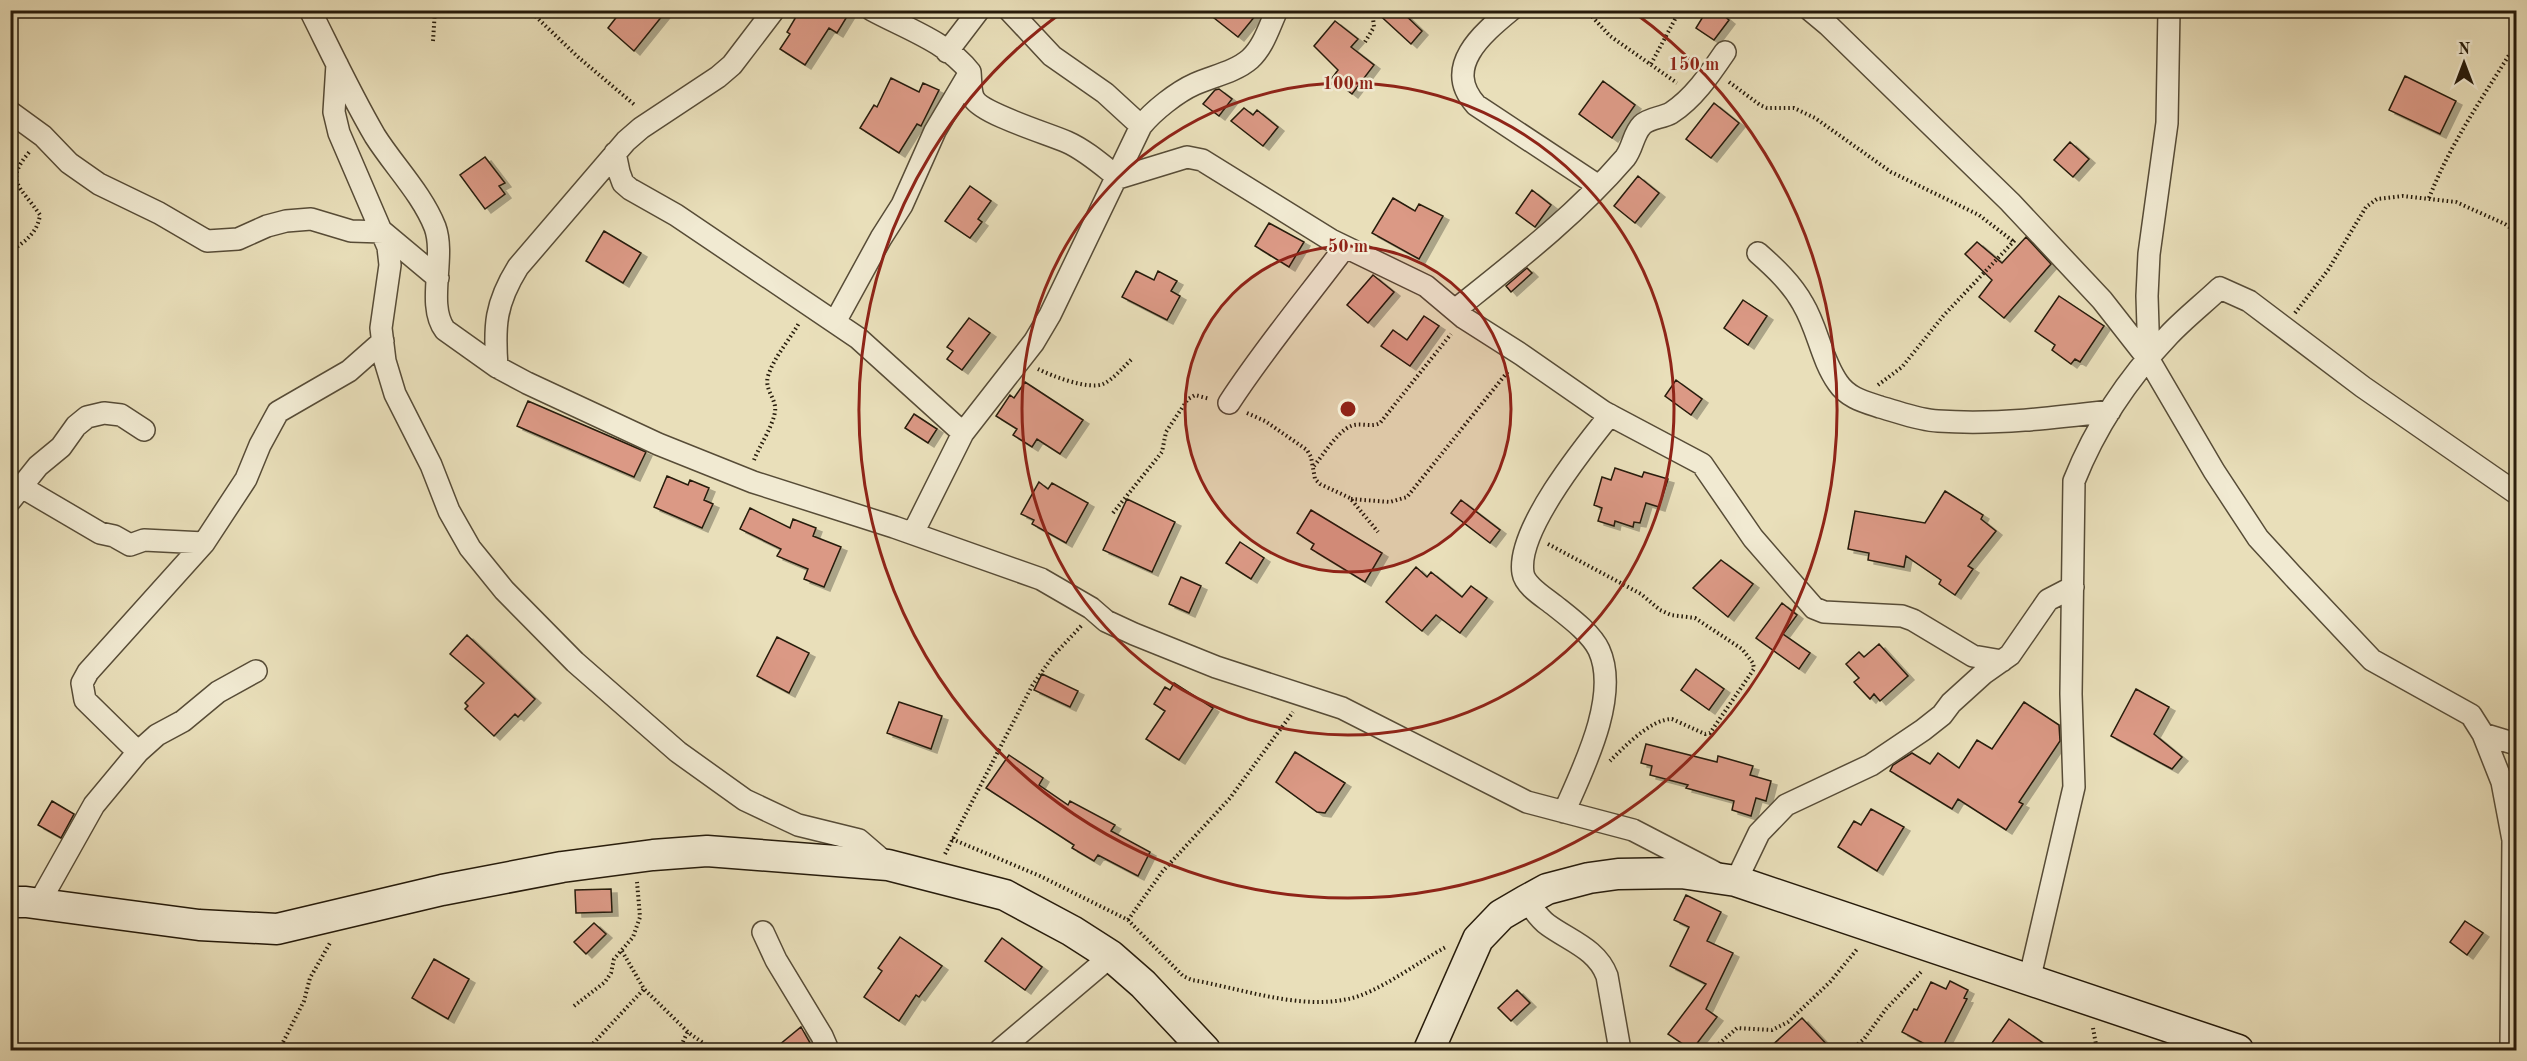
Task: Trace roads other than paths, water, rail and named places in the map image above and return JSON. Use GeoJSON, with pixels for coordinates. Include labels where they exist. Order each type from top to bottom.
{"type":"FeatureCollection","features":[{"type":"Feature","properties":{"kind":"street"},"geometry":{"type":"LineString","coordinates":[[310,10],[375,135],[434,224],[439,245],[440,323],[445,330],[497,367],[658,444],[745,479],[913,533],[1041,579],[1106,621],[1134,634],[1215,667],[1342,708],[1527,802],[1633,830],[1732,880],[2238,1050]]}},
{"type":"Feature","properties":{"kind":"street"},"geometry":{"type":"LineString","coordinates":[[497,367],[494,330],[496,318],[512,278],[626,141],[652,120],[718,77],[732,65],[774,10]]}},
{"type":"Feature","properties":{"kind":"street"},"geometry":{"type":"LineString","coordinates":[[872,10],[933,42],[970,72],[972,92],[978,104],[1024,127],[1066,141],[1086,153],[1116,178]]}},
{"type":"Feature","properties":{"kind":"street"},"geometry":{"type":"LineString","coordinates":[[947,52],[979,10]]}},
{"type":"Feature","properties":{"kind":"street"},"geometry":{"type":"LineString","coordinates":[[1009,10],[1052,56],[1105,93],[1141,126]]}},
{"type":"Feature","properties":{"kind":"street"},"geometry":{"type":"LineString","coordinates":[[913,533],[963,433],[1020,359],[1050,315],[1141,126],[1152,112],[1194,84],[1240,66],[1250,59],[1262,45],[1277,10]]}},
{"type":"Feature","properties":{"kind":"street"},"geometry":{"type":"LineString","coordinates":[[1511,10],[1473,45],[1466,63],[1463,83],[1466,94],[1476,105],[1597,185]]}},
{"type":"Feature","properties":{"kind":"street"},"geometry":{"type":"LineString","coordinates":[[1810,10],[1896,91],[2031,225],[2102,300],[2149,360],[2214,471],[2258,538],[2372,660],[2471,715],[2483,734],[2502,782],[2513,840],[2513,1040]]}},
{"type":"Feature","properties":{"kind":"street"},"geometry":{"type":"LineString","coordinates":[[2149,360],[2147,296],[2149,254],[2167,123],[2169,10]]}},
{"type":"Feature","properties":{"kind":"street"},"geometry":{"type":"LineString","coordinates":[[1460,314],[1550,234],[1626,157],[1641,126],[1684,104],[1725,52]]}},
{"type":"Feature","properties":{"kind":"street"},"geometry":{"type":"LineString","coordinates":[[337,64],[334,112],[339,133],[383,232],[390,265],[381,328],[395,394],[431,465],[449,511],[470,548],[504,590],[575,662],[661,737],[735,793],[798,825],[859,840],[888,865]]}},
{"type":"Feature","properties":{"kind":"street"},"geometry":{"type":"LineString","coordinates":[[835,322],[902,205],[934,131],[970,72]]}},
{"type":"Feature","properties":{"kind":"street"},"geometry":{"type":"LineString","coordinates":[[10,112],[43,136],[69,164],[99,184],[159,213],[207,241],[238,239],[267,226],[286,221],[311,219],[351,231],[383,232],[438,278]]}},
{"type":"Feature","properties":{"kind":"street"},"geometry":{"type":"LineString","coordinates":[[615,153],[623,183],[630,189],[676,215],[858,338],[963,433]]}},
{"type":"Feature","properties":{"kind":"street"},"geometry":{"type":"LineString","coordinates":[[1116,178],[1187,157],[1202,160],[1344,247],[1426,286],[1460,314],[1610,415],[1702,464],[1753,538],[1814,608],[1824,612],[1902,616],[1913,620],[1973,656],[2002,661]]}},
{"type":"Feature","properties":{"kind":"street"},"geometry":{"type":"LineString","coordinates":[[1229,403],[1255,362],[1277,339],[1344,247]]}},
{"type":"Feature","properties":{"kind":"street"},"geometry":{"type":"LineString","coordinates":[[1758,253],[1784,278],[1804,305],[1824,358],[1838,384],[1859,400],[1906,415],[1936,421],[2031,421],[2110,411]]}},
{"type":"Feature","properties":{"kind":"street"},"geometry":{"type":"LineString","coordinates":[[2029,981],[2074,787],[2071,694],[2072,491],[2074,481],[2082,461],[2110,411],[2169,335],[2220,288],[2249,301],[2421,428],[2517,494]]}},
{"type":"Feature","properties":{"kind":"street"},"geometry":{"type":"LineString","coordinates":[[138,752],[85,700],[82,683],[88,672],[204,543],[246,479],[278,412],[349,371],[382,341]]}},
{"type":"Feature","properties":{"kind":"street"},"geometry":{"type":"LineString","coordinates":[[144,430],[121,415],[104,413],[87,417],[76,426],[61,447],[38,466],[15,494],[100,533],[114,536],[126,544],[135,544],[144,540],[204,543]]}},
{"type":"Feature","properties":{"kind":"street"},"geometry":{"type":"LineString","coordinates":[[1564,812],[1586,763],[1600,716],[1605,693],[1605,670],[1594,643],[1526,581],[1522,571],[1524,550],[1543,510],[1579,453],[1610,415]]}},
{"type":"Feature","properties":{"kind":"street"},"geometry":{"type":"LineString","coordinates":[[1732,880],[1759,833],[1786,805],[1871,765],[1942,715],[1969,686],[2018,646],[2048,600],[2073,587]]}},
{"type":"Feature","properties":{"kind":"street"},"geometry":{"type":"LineString","coordinates":[[256,671],[218,692],[183,721],[157,735],[138,752],[94,806],[25,903],[199,925],[277,929],[442,890],[561,867],[634,857],[707,851],[888,865],[1005,895],[1072,931],[1111,956],[1143,984],[1204,1050]]}},
{"type":"Feature","properties":{"kind":"street"},"geometry":{"type":"LineString","coordinates":[[2483,734],[2517,744]]}},
{"type":"Feature","properties":{"kind":"street"},"geometry":{"type":"LineString","coordinates":[[1429,1050],[1478,939],[1501,915],[1526,900],[1547,889],[1588,878],[1618,874],[1681,873],[1732,880]]}},
{"type":"Feature","properties":{"kind":"street"},"geometry":{"type":"LineString","coordinates":[[1526,900],[1546,924],[1593,954],[1603,964],[1620,1050]]}},
{"type":"Feature","properties":{"kind":"street"},"geometry":{"type":"LineString","coordinates":[[763,932],[776,960],[822,1036],[828,1050]]}},
{"type":"Feature","properties":{"kind":"street"},"geometry":{"type":"LineString","coordinates":[[1000,1050],[1111,956]]}}]}
